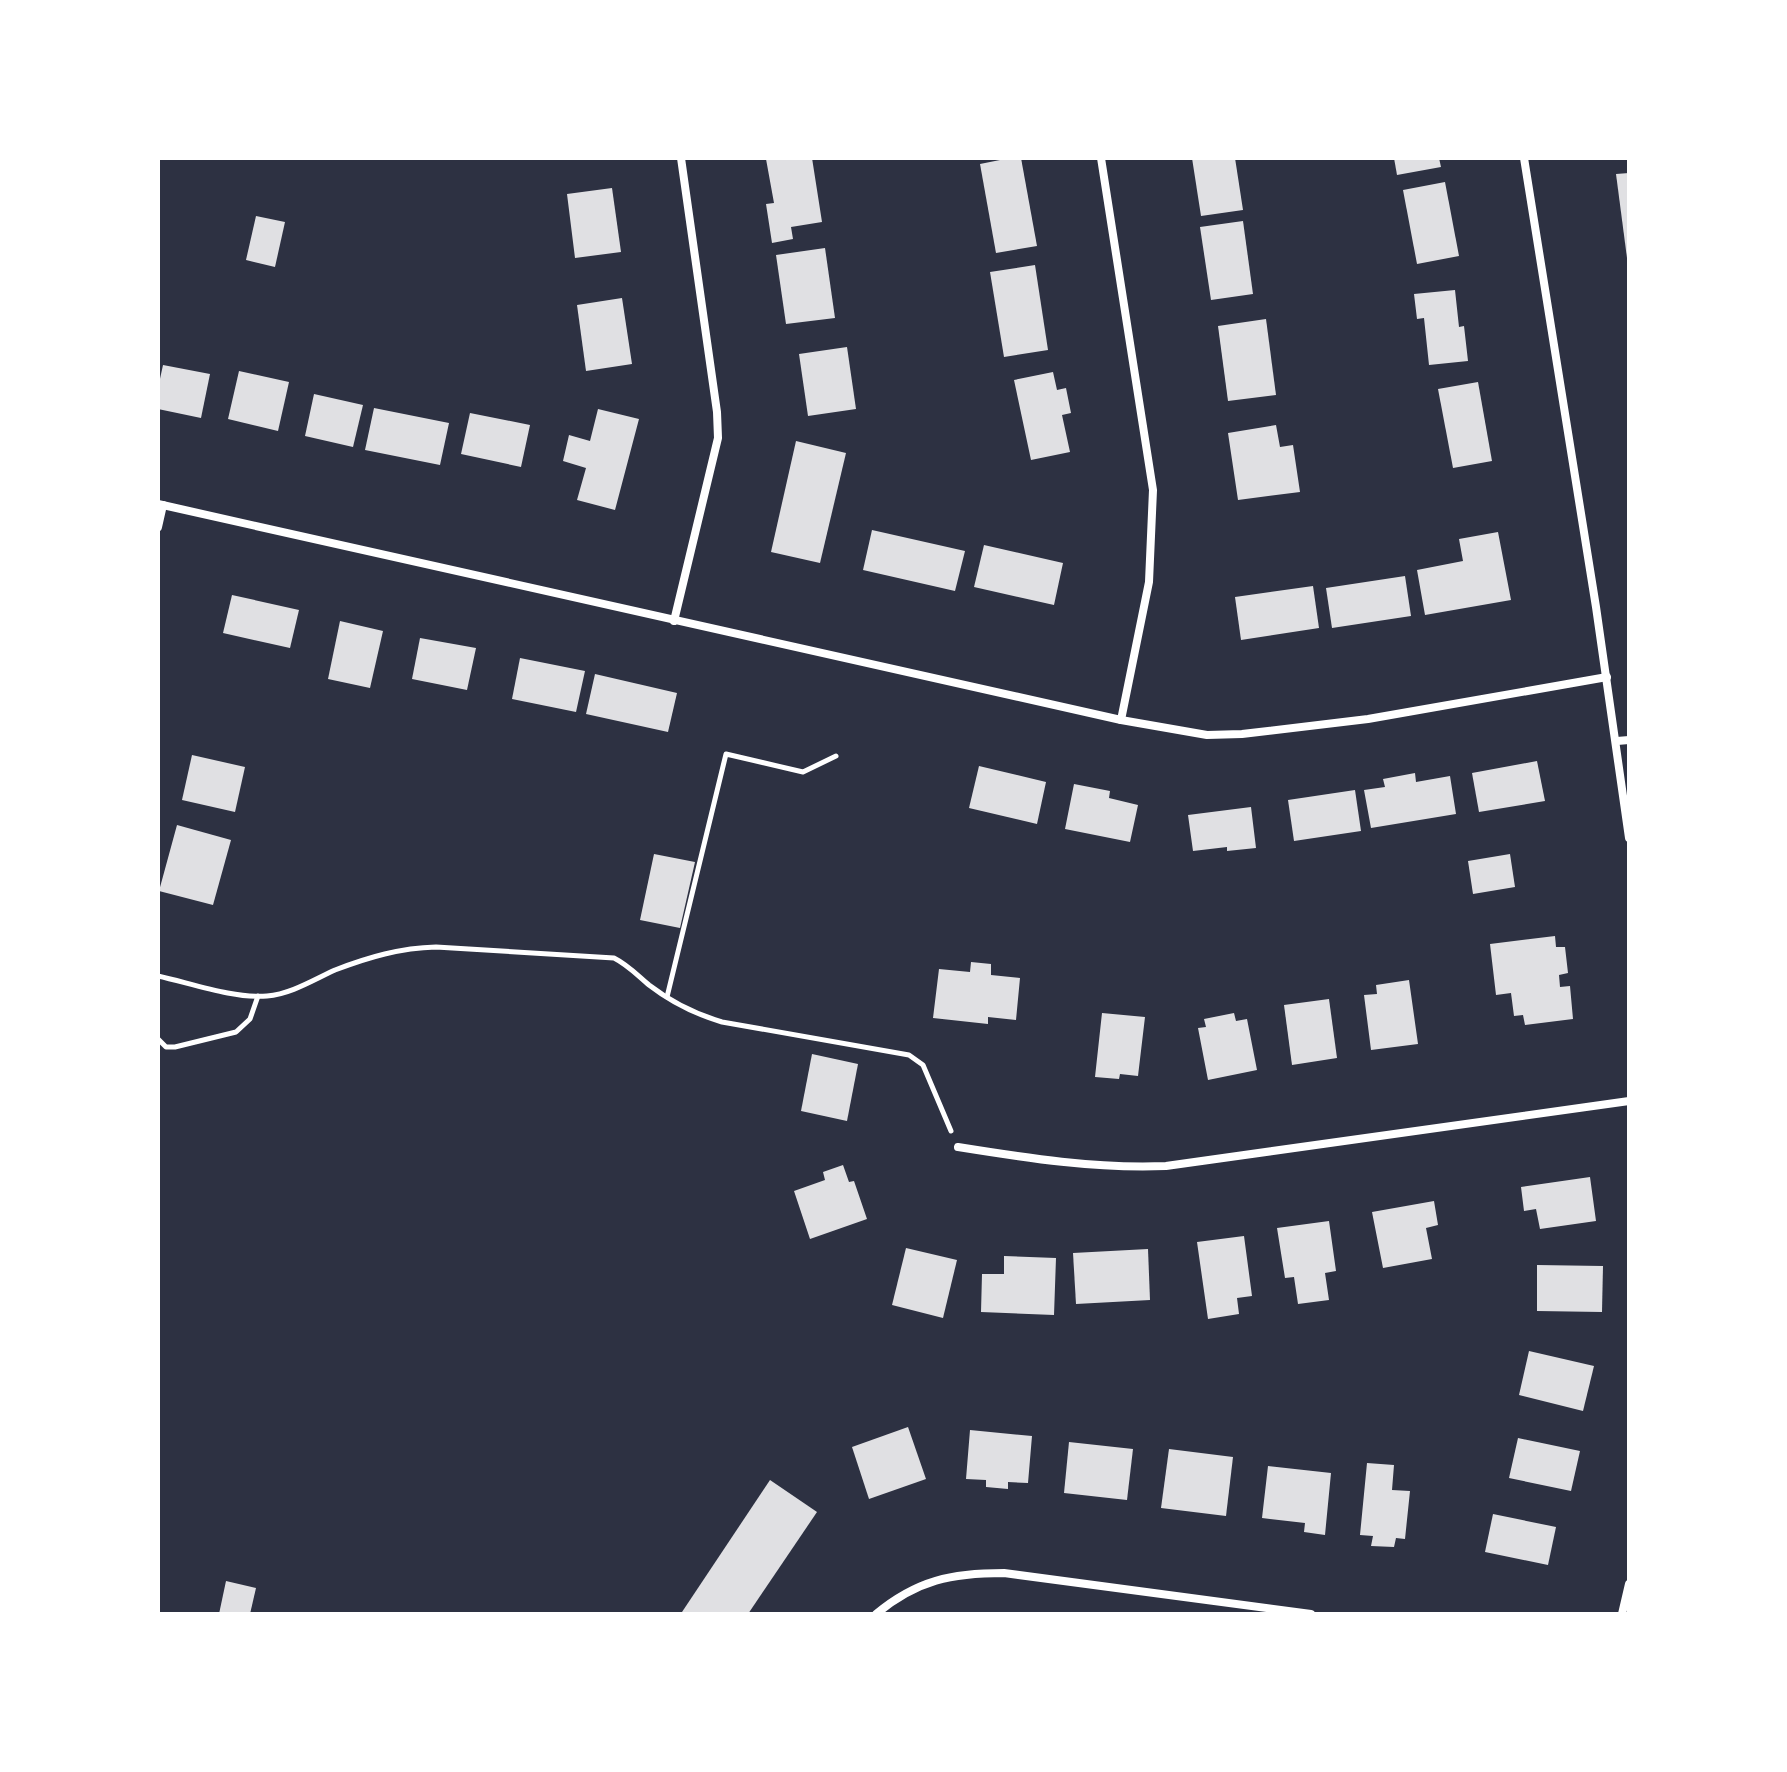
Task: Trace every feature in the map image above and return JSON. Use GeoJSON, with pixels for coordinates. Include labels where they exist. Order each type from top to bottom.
{"type":"FeatureCollection","features":[{"type":"Feature","properties":{"kind":"street"},"geometry":{"type":"LineString","coordinates":[[674,621],[718,438],[717,412],[681,158]]}},
{"type":"Feature","properties":{"kind":"street"},"geometry":{"type":"LineString","coordinates":[[1101,158],[1153,490],[1149,582],[1121,720]]}},
{"type":"Feature","properties":{"kind":"street"},"geometry":{"type":"LineString","coordinates":[[1524,158],[1617,741],[1629,838]]}},
{"type":"Feature","properties":{"kind":"street"},"geometry":{"type":"LineString","coordinates":[[158,527],[160,505],[1121,720],[1197,734],[1242,734],[1368,719],[1607,677]]}},
{"type":"Feature","properties":{"kind":"street"},"geometry":{"type":"LineString","coordinates":[[1617,741],[1629,740]]}},
{"type":"Feature","properties":{"kind":"street"},"geometry":{"type":"LineString","coordinates":[[958,1147],[1037,1160],[1166,1166],[1629,1101]]}},
{"type":"Feature","properties":{"kind":"street"},"geometry":{"type":"LineString","coordinates":[[876,1614],[892,1600],[925,1584],[963,1573],[1004,1573],[1311,1614]]}},
{"type":"Feature","properties":{"kind":"street"},"geometry":{"type":"LineString","coordinates":[[1622,1614],[1629,1584]]}},
{"type":"Feature","properties":{"kind":"path"},"geometry":{"type":"LineString","coordinates":[[667,997],[726,754],[803,772],[836,756]]}},
{"type":"Feature","properties":{"kind":"path"},"geometry":{"type":"LineString","coordinates":[[158,976],[258,996],[285,993],[374,955],[411,948],[614,958],[629,965],[667,997],[697,1014],[722,1022],[909,1055],[923,1065],[958,1147]]}},
{"type":"Feature","properties":{"kind":"path"},"geometry":{"type":"LineString","coordinates":[[158,1039],[166,1047],[175,1047],[236,1032],[250,1019],[258,996]]}},
{"type":"Feature","properties":{"kind":"building"},"geometry":{"type":"Polygon","coordinates":[[[812,158],[822,222],[791,227],[793,239],[772,243],[766,204],[774,203],[766,159],[812,158]]]}},
{"type":"Feature","properties":{"kind":"building"},"geometry":{"type":"Polygon","coordinates":[[[1021,158],[1037,246],[996,253],[980,164],[1021,158]]]}},
{"type":"Feature","properties":{"kind":"building"},"geometry":{"type":"Polygon","coordinates":[[[1192,158],[1235,158],[1243,210],[1201,216],[1192,158]]]}},
{"type":"Feature","properties":{"kind":"building"},"geometry":{"type":"Polygon","coordinates":[[[1394,158],[1439,158],[1441,167],[1397,175],[1394,158]]]}},
{"type":"Feature","properties":{"kind":"building"},"geometry":{"type":"Polygon","coordinates":[[[1629,173],[1629,258],[1627,258],[1616,174],[1629,173]]]}},
{"type":"Feature","properties":{"kind":"building"},"geometry":{"type":"Polygon","coordinates":[[[1445,182],[1459,256],[1417,264],[1403,190],[1445,182]]]}},
{"type":"Feature","properties":{"kind":"building"},"geometry":{"type":"Polygon","coordinates":[[[612,188],[621,252],[575,258],[567,194],[612,188]]]}},
{"type":"Feature","properties":{"kind":"building"},"geometry":{"type":"Polygon","coordinates":[[[256,216],[285,222],[275,267],[246,260],[256,216]]]}},
{"type":"Feature","properties":{"kind":"building"},"geometry":{"type":"Polygon","coordinates":[[[1243,221],[1253,294],[1211,300],[1200,227],[1243,221]]]}},
{"type":"Feature","properties":{"kind":"building"},"geometry":{"type":"Polygon","coordinates":[[[825,248],[835,318],[786,324],[776,255],[825,248]]]}},
{"type":"Feature","properties":{"kind":"building"},"geometry":{"type":"Polygon","coordinates":[[[1035,265],[1048,350],[1004,357],[990,272],[1035,265]]]}},
{"type":"Feature","properties":{"kind":"building"},"geometry":{"type":"Polygon","coordinates":[[[1455,290],[1459,327],[1464,326],[1468,361],[1429,365],[1424,318],[1417,319],[1414,294],[1455,290]]]}},
{"type":"Feature","properties":{"kind":"building"},"geometry":{"type":"Polygon","coordinates":[[[622,298],[632,364],[586,371],[577,305],[622,298]]]}},
{"type":"Feature","properties":{"kind":"building"},"geometry":{"type":"Polygon","coordinates":[[[1266,319],[1276,395],[1228,401],[1218,326],[1266,319]]]}},
{"type":"Feature","properties":{"kind":"building"},"geometry":{"type":"Polygon","coordinates":[[[847,347],[856,409],[808,416],[799,354],[847,347]]]}},
{"type":"Feature","properties":{"kind":"building"},"geometry":{"type":"Polygon","coordinates":[[[163,365],[210,374],[201,418],[158,409],[163,365]]]}},
{"type":"Feature","properties":{"kind":"building"},"geometry":{"type":"Polygon","coordinates":[[[239,371],[289,382],[278,431],[228,419],[239,371]]]}},
{"type":"Feature","properties":{"kind":"building"},"geometry":{"type":"Polygon","coordinates":[[[1053,372],[1057,390],[1066,388],[1071,413],[1062,415],[1070,452],[1031,460],[1014,380],[1053,372]]]}},
{"type":"Feature","properties":{"kind":"building"},"geometry":{"type":"Polygon","coordinates":[[[1478,382],[1492,461],[1453,468],[1438,389],[1478,382]]]}},
{"type":"Feature","properties":{"kind":"building"},"geometry":{"type":"Polygon","coordinates":[[[314,394],[363,405],[353,447],[305,436],[314,394]]]}},
{"type":"Feature","properties":{"kind":"building"},"geometry":{"type":"Polygon","coordinates":[[[374,408],[449,423],[440,465],[365,450],[374,408]]]}},
{"type":"Feature","properties":{"kind":"building"},"geometry":{"type":"Polygon","coordinates":[[[598,409],[639,419],[615,510],[577,500],[586,468],[563,461],[569,435],[590,441],[598,409]]]}},
{"type":"Feature","properties":{"kind":"building"},"geometry":{"type":"Polygon","coordinates":[[[470,413],[530,425],[521,467],[461,454],[470,413]]]}},
{"type":"Feature","properties":{"kind":"building"},"geometry":{"type":"Polygon","coordinates":[[[1276,425],[1280,447],[1293,445],[1300,492],[1238,500],[1228,433],[1276,425]]]}},
{"type":"Feature","properties":{"kind":"building"},"geometry":{"type":"Polygon","coordinates":[[[796,441],[846,453],[820,563],[771,552],[796,441]]]}},
{"type":"Feature","properties":{"kind":"building"},"geometry":{"type":"Polygon","coordinates":[[[872,530],[965,551],[955,591],[863,570],[872,530]]]}},
{"type":"Feature","properties":{"kind":"building"},"geometry":{"type":"Polygon","coordinates":[[[1498,532],[1511,600],[1425,615],[1417,570],[1463,561],[1459,539],[1498,532]]]}},
{"type":"Feature","properties":{"kind":"building"},"geometry":{"type":"Polygon","coordinates":[[[984,545],[1063,563],[1054,605],[974,587],[984,545]]]}},
{"type":"Feature","properties":{"kind":"building"},"geometry":{"type":"Polygon","coordinates":[[[1405,576],[1411,616],[1332,628],[1326,588],[1405,576]]]}},
{"type":"Feature","properties":{"kind":"building"},"geometry":{"type":"Polygon","coordinates":[[[1313,586],[1319,628],[1241,640],[1235,597],[1313,586]]]}},
{"type":"Feature","properties":{"kind":"building"},"geometry":{"type":"Polygon","coordinates":[[[232,595],[299,610],[290,648],[223,633],[232,595]]]}},
{"type":"Feature","properties":{"kind":"building"},"geometry":{"type":"Polygon","coordinates":[[[340,621],[383,631],[370,688],[328,679],[340,621]]]}},
{"type":"Feature","properties":{"kind":"building"},"geometry":{"type":"Polygon","coordinates":[[[420,638],[476,648],[467,690],[412,679],[420,638]]]}},
{"type":"Feature","properties":{"kind":"building"},"geometry":{"type":"Polygon","coordinates":[[[520,658],[585,671],[576,712],[512,699],[520,658]]]}},
{"type":"Feature","properties":{"kind":"building"},"geometry":{"type":"Polygon","coordinates":[[[595,674],[677,693],[668,732],[586,714],[595,674]]]}},
{"type":"Feature","properties":{"kind":"building"},"geometry":{"type":"Polygon","coordinates":[[[192,755],[245,767],[235,812],[182,800],[192,755]]]}},
{"type":"Feature","properties":{"kind":"building"},"geometry":{"type":"Polygon","coordinates":[[[1537,761],[1545,801],[1479,812],[1472,773],[1537,761]]]}},
{"type":"Feature","properties":{"kind":"building"},"geometry":{"type":"Polygon","coordinates":[[[979,766],[1046,782],[1037,824],[969,808],[979,766]]]}},
{"type":"Feature","properties":{"kind":"building"},"geometry":{"type":"Polygon","coordinates":[[[1415,773],[1416,782],[1450,776],[1456,814],[1371,828],[1364,790],[1385,787],[1383,779],[1415,773]]]}},
{"type":"Feature","properties":{"kind":"building"},"geometry":{"type":"Polygon","coordinates":[[[1074,784],[1110,791],[1109,798],[1138,805],[1130,842],[1065,829],[1074,784]]]}},
{"type":"Feature","properties":{"kind":"building"},"geometry":{"type":"Polygon","coordinates":[[[1355,790],[1361,831],[1294,841],[1288,800],[1355,790]]]}},
{"type":"Feature","properties":{"kind":"building"},"geometry":{"type":"Polygon","coordinates":[[[1251,807],[1256,848],[1193,851],[1188,815],[1251,807]]]}},
{"type":"Feature","properties":{"kind":"building"},"geometry":{"type":"Polygon","coordinates":[[[177,825],[231,840],[213,905],[159,891],[177,825]]]}},
{"type":"Feature","properties":{"kind":"building"},"geometry":{"type":"Polygon","coordinates":[[[654,854],[695,862],[680,928],[640,920],[654,854]]]}},
{"type":"Feature","properties":{"kind":"building"},"geometry":{"type":"Polygon","coordinates":[[[1510,854],[1515,887],[1473,894],[1468,861],[1510,854]]]}},
{"type":"Feature","properties":{"kind":"building"},"geometry":{"type":"Polygon","coordinates":[[[1555,936],[1556,947],[1565,947],[1568,973],[1559,975],[1560,987],[1570,986],[1573,1019],[1525,1025],[1523,1015],[1514,1016],[1511,993],[1496,995],[1490,944],[1555,936]]]}},
{"type":"Feature","properties":{"kind":"building"},"geometry":{"type":"Polygon","coordinates":[[[971,962],[991,964],[991,975],[1020,978],[1016,1020],[988,1017],[988,1024],[933,1018],[939,969],[970,972],[971,962]]]}},
{"type":"Feature","properties":{"kind":"building"},"geometry":{"type":"Polygon","coordinates":[[[1409,980],[1418,1044],[1371,1050],[1364,995],[1377,994],[1376,985],[1409,980]]]}},
{"type":"Feature","properties":{"kind":"building"},"geometry":{"type":"Polygon","coordinates":[[[1329,999],[1337,1058],[1292,1065],[1284,1005],[1329,999]]]}},
{"type":"Feature","properties":{"kind":"building"},"geometry":{"type":"Polygon","coordinates":[[[1102,1013],[1145,1017],[1138,1076],[1120,1074],[1119,1079],[1095,1077],[1102,1013]]]}},
{"type":"Feature","properties":{"kind":"building"},"geometry":{"type":"Polygon","coordinates":[[[1234,1013],[1236,1021],[1247,1019],[1257,1070],[1208,1080],[1198,1028],[1206,1027],[1204,1019],[1234,1013]]]}},
{"type":"Feature","properties":{"kind":"building"},"geometry":{"type":"Polygon","coordinates":[[[812,1054],[858,1064],[847,1121],[801,1111],[812,1054]]]}},
{"type":"Feature","properties":{"kind":"building"},"geometry":{"type":"Polygon","coordinates":[[[843,1165],[849,1182],[854,1181],[867,1219],[810,1239],[794,1191],[825,1180],[823,1172],[843,1165]]]}},
{"type":"Feature","properties":{"kind":"building"},"geometry":{"type":"Polygon","coordinates":[[[1590,1177],[1596,1221],[1540,1229],[1536,1209],[1524,1211],[1521,1187],[1590,1177]]]}},
{"type":"Feature","properties":{"kind":"building"},"geometry":{"type":"Polygon","coordinates":[[[1434,1201],[1438,1225],[1426,1228],[1432,1259],[1383,1268],[1372,1212],[1434,1201]]]}},
{"type":"Feature","properties":{"kind":"building"},"geometry":{"type":"Polygon","coordinates":[[[1329,1221],[1336,1271],[1325,1273],[1329,1300],[1298,1304],[1294,1277],[1285,1278],[1277,1228],[1329,1221]]]}},
{"type":"Feature","properties":{"kind":"building"},"geometry":{"type":"Polygon","coordinates":[[[1244,1236],[1252,1296],[1237,1298],[1239,1314],[1208,1319],[1197,1242],[1244,1236]]]}},
{"type":"Feature","properties":{"kind":"building"},"geometry":{"type":"Polygon","coordinates":[[[906,1248],[957,1260],[943,1318],[892,1305],[906,1248]]]}},
{"type":"Feature","properties":{"kind":"building"},"geometry":{"type":"Polygon","coordinates":[[[1148,1249],[1150,1300],[1076,1304],[1073,1253],[1148,1249]]]}},
{"type":"Feature","properties":{"kind":"building"},"geometry":{"type":"Polygon","coordinates":[[[1004,1256],[1056,1258],[1054,1315],[981,1312],[982,1274],[1004,1274],[1004,1256]]]}},
{"type":"Feature","properties":{"kind":"building"},"geometry":{"type":"Polygon","coordinates":[[[1537,1265],[1603,1266],[1602,1312],[1537,1311],[1537,1265]]]}},
{"type":"Feature","properties":{"kind":"building"},"geometry":{"type":"Polygon","coordinates":[[[1529,1351],[1594,1366],[1583,1411],[1519,1395],[1529,1351]]]}},
{"type":"Feature","properties":{"kind":"building"},"geometry":{"type":"Polygon","coordinates":[[[908,1427],[926,1479],[869,1499],[852,1447],[908,1427]]]}},
{"type":"Feature","properties":{"kind":"building"},"geometry":{"type":"Polygon","coordinates":[[[970,1430],[1032,1436],[1028,1483],[1008,1482],[1008,1489],[986,1487],[986,1480],[966,1479],[970,1430]]]}},
{"type":"Feature","properties":{"kind":"building"},"geometry":{"type":"Polygon","coordinates":[[[1518,1438],[1580,1451],[1571,1491],[1509,1478],[1518,1438]]]}},
{"type":"Feature","properties":{"kind":"building"},"geometry":{"type":"Polygon","coordinates":[[[1069,1442],[1133,1449],[1127,1500],[1064,1493],[1069,1442]]]}},
{"type":"Feature","properties":{"kind":"building"},"geometry":{"type":"Polygon","coordinates":[[[1169,1449],[1233,1457],[1226,1516],[1161,1508],[1169,1449]]]}},
{"type":"Feature","properties":{"kind":"building"},"geometry":{"type":"Polygon","coordinates":[[[1367,1463],[1394,1465],[1392,1490],[1410,1491],[1405,1539],[1396,1538],[1394,1547],[1371,1546],[1373,1536],[1360,1535],[1367,1463]]]}},
{"type":"Feature","properties":{"kind":"building"},"geometry":{"type":"Polygon","coordinates":[[[1268,1466],[1331,1473],[1325,1535],[1304,1532],[1305,1523],[1262,1518],[1268,1466]]]}},
{"type":"Feature","properties":{"kind":"building"},"geometry":{"type":"Polygon","coordinates":[[[770,1480],[817,1512],[748,1614],[685,1614],[682,1612],[770,1480]]]}},
{"type":"Feature","properties":{"kind":"building"},"geometry":{"type":"Polygon","coordinates":[[[1493,1514],[1556,1527],[1548,1565],[1485,1552],[1493,1514]]]}},
{"type":"Feature","properties":{"kind":"building"},"geometry":{"type":"Polygon","coordinates":[[[226,1581],[256,1588],[250,1614],[219,1614],[226,1581]]]}}]}
